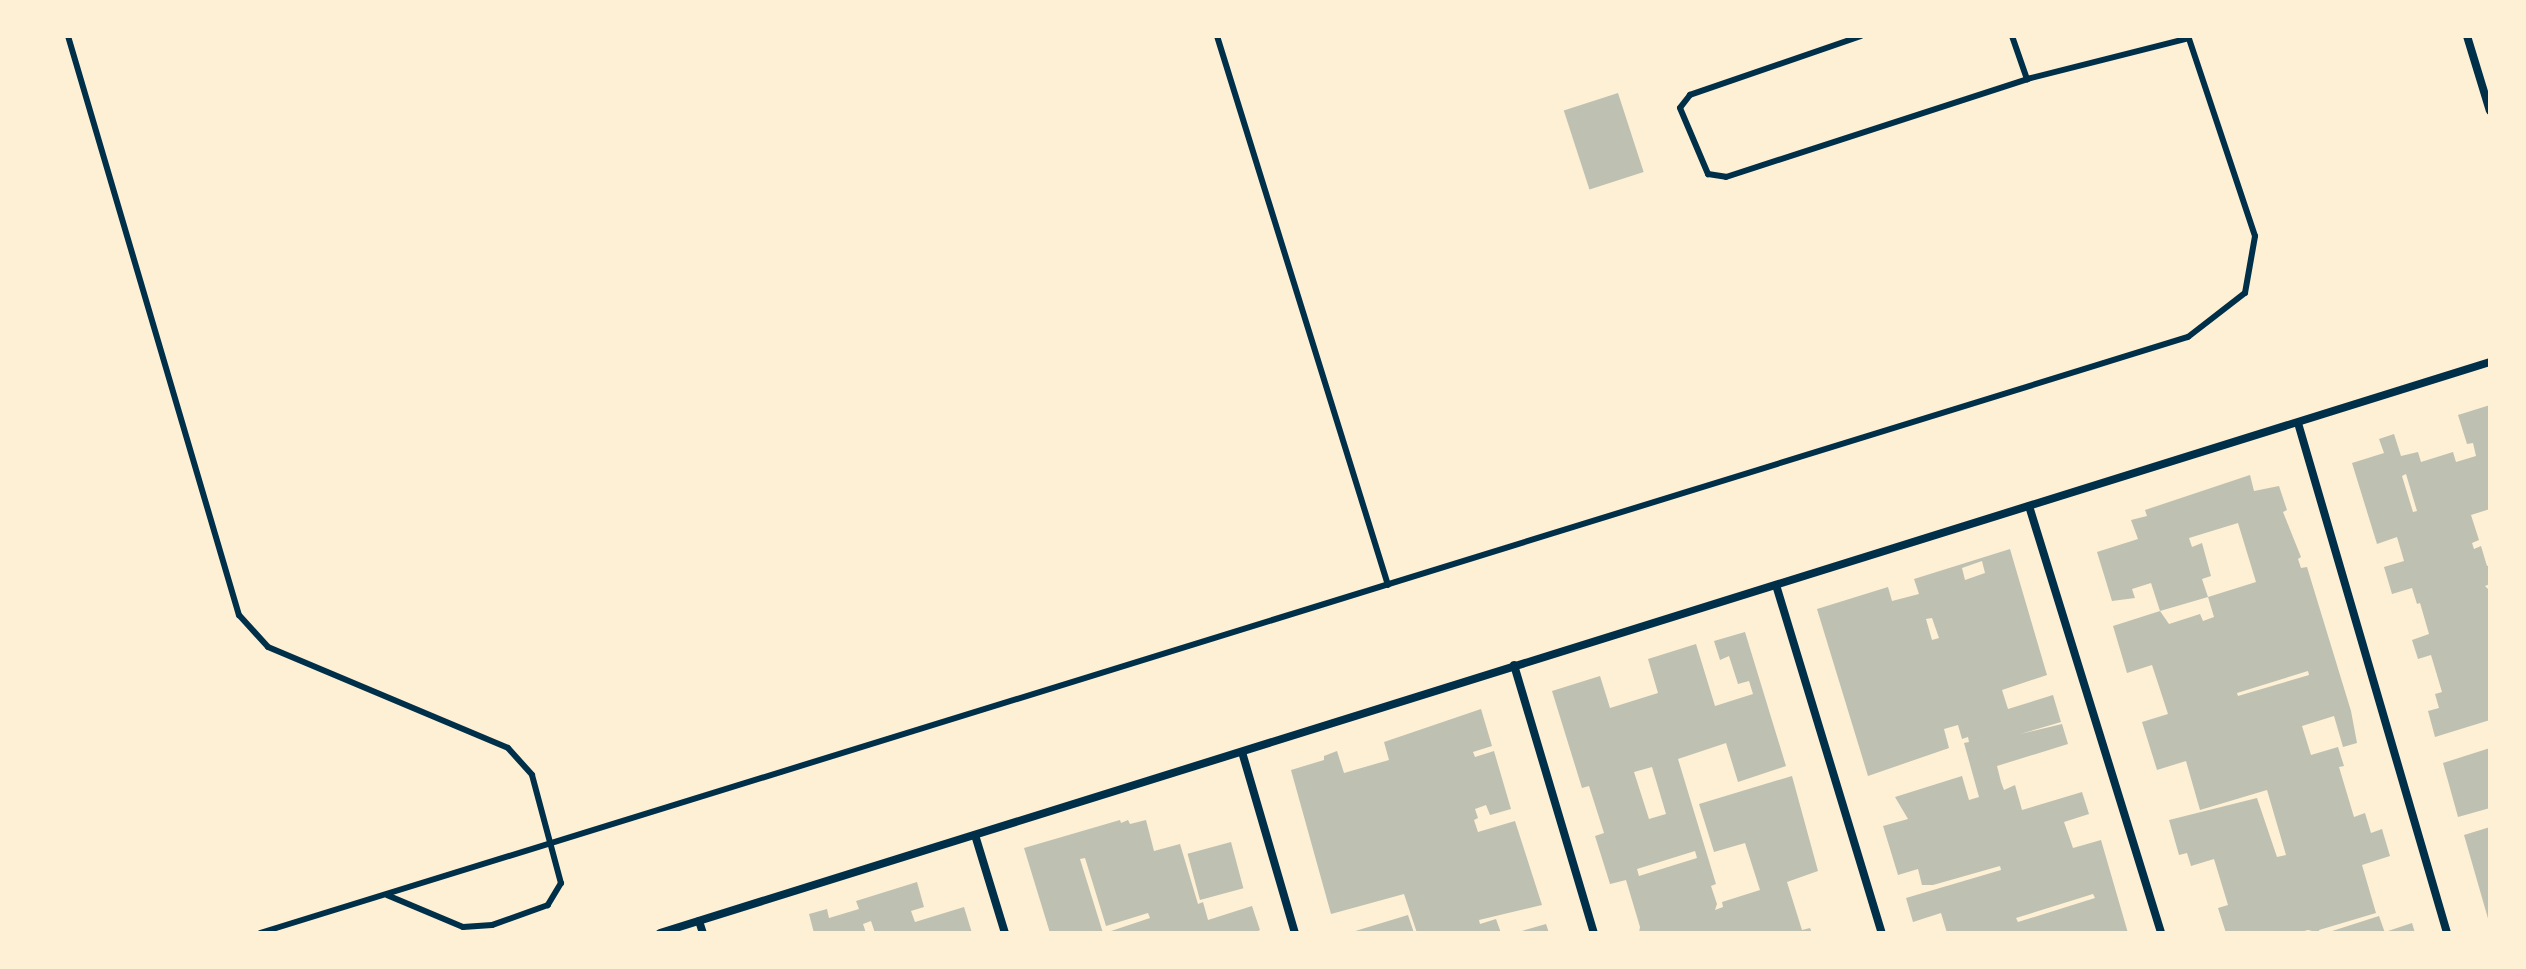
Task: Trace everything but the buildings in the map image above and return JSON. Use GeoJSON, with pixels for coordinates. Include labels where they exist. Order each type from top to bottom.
{"type":"FeatureCollection","features":[{"type":"Feature","properties":{"kind":"street"},"geometry":{"type":"LineString","coordinates":[[2467,36],[2490,111]]}},
{"type":"Feature","properties":{"kind":"street"},"geometry":{"type":"LineString","coordinates":[[660,933],[2490,362]]}},
{"type":"Feature","properties":{"kind":"street"},"geometry":{"type":"LineString","coordinates":[[2298,423],[2447,933]]}},
{"type":"Feature","properties":{"kind":"street"},"geometry":{"type":"LineString","coordinates":[[2029,506],[2161,933]]}},
{"type":"Feature","properties":{"kind":"street"},"geometry":{"type":"LineString","coordinates":[[1776,585],[1882,933]]}},
{"type":"Feature","properties":{"kind":"street"},"geometry":{"type":"LineString","coordinates":[[1514,665],[1594,933]]}},
{"type":"Feature","properties":{"kind":"street"},"geometry":{"type":"LineString","coordinates":[[1242,752],[1295,933]]}},
{"type":"Feature","properties":{"kind":"street"},"geometry":{"type":"LineString","coordinates":[[975,835],[1005,933]]}},
{"type":"Feature","properties":{"kind":"street"},"geometry":{"type":"LineString","coordinates":[[699,921],[703,933]]}},
{"type":"Feature","properties":{"kind":"lane"},"geometry":{"type":"LineString","coordinates":[[68,36],[239,615],[268,647],[508,748],[532,775],[561,883],[548,905],[492,925],[463,927],[385,894]]}},
{"type":"Feature","properties":{"kind":"lane"},"geometry":{"type":"LineString","coordinates":[[1217,36],[1388,585]]}},
{"type":"Feature","properties":{"kind":"lane"},"geometry":{"type":"LineString","coordinates":[[260,933],[2188,337],[2245,293],[2255,236],[2189,37],[2027,79],[1726,177],[1708,174],[1680,108],[1690,95],[1861,36]]}},
{"type":"Feature","properties":{"kind":"lane"},"geometry":{"type":"LineString","coordinates":[[2012,36],[2027,79]]}}]}
